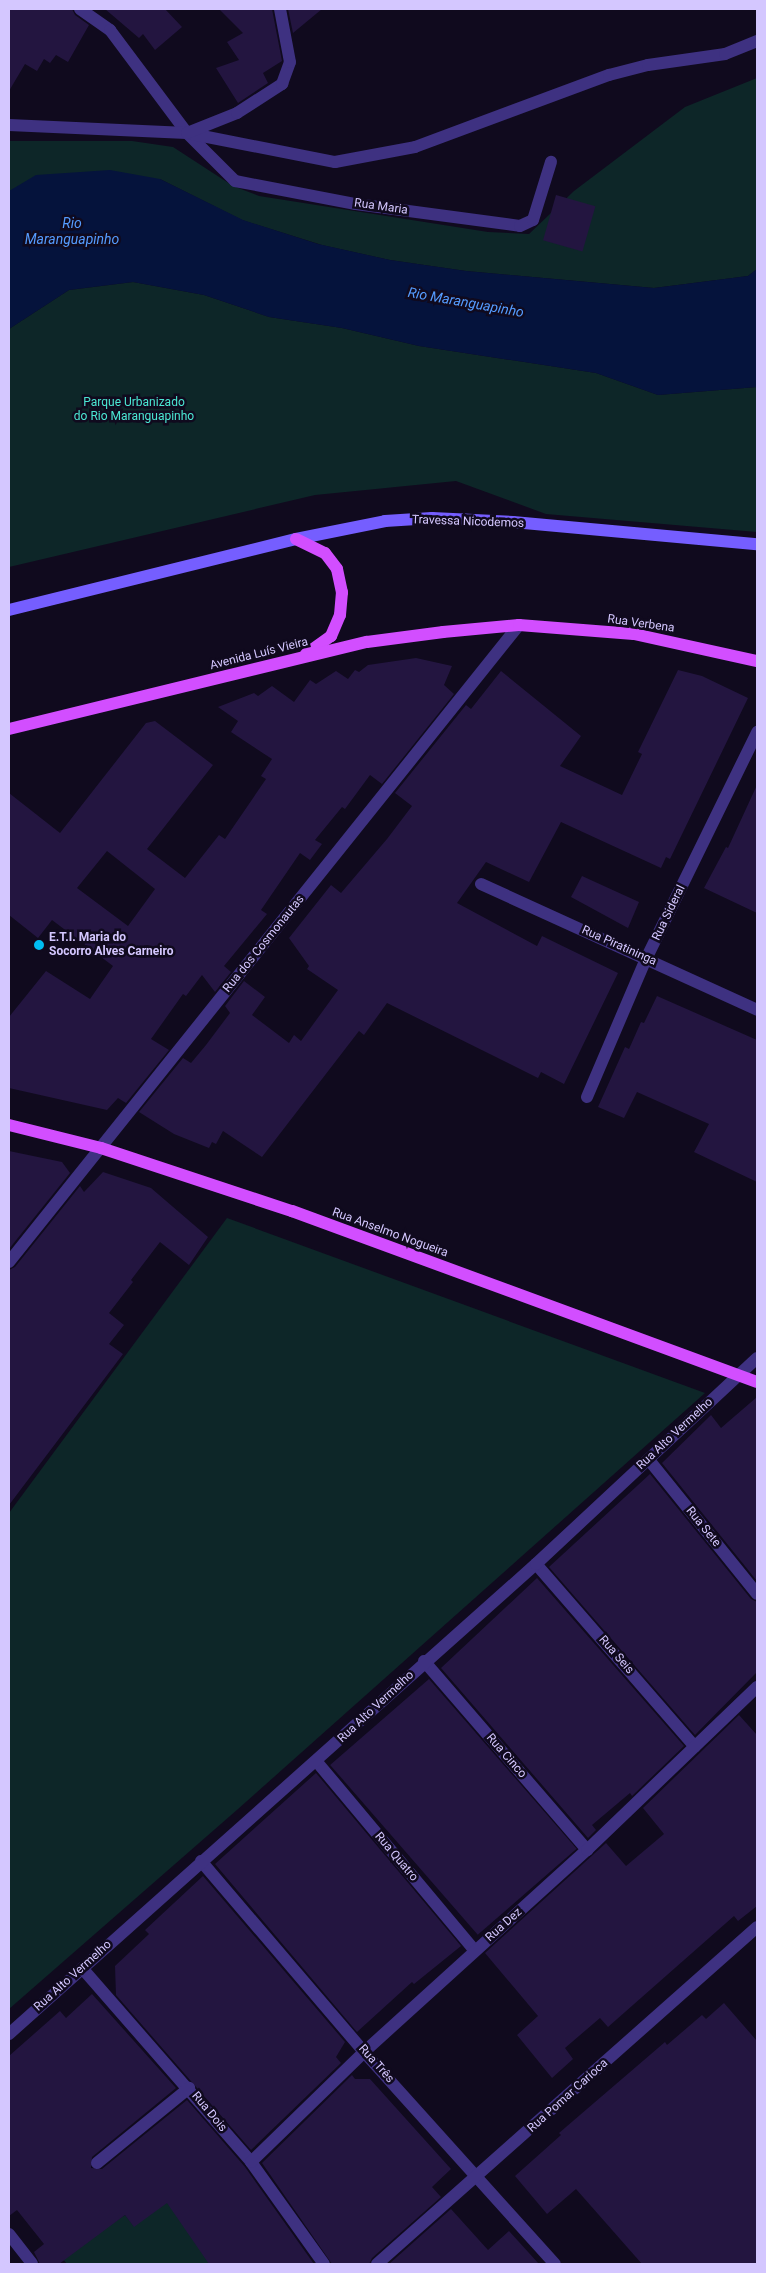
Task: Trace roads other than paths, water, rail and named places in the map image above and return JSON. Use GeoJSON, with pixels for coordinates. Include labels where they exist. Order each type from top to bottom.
{"type":"FeatureCollection","features":[{"type":"Feature","properties":{"kind":"main road","name":"Travessa Nicodemos"},"geometry":{"type":"LineString","coordinates":[[9,610],[296,539],[385,521],[432,518],[513,522],[757,544]]}},
{"type":"Feature","properties":{"kind":"main road"},"geometry":{"type":"LineString","coordinates":[[296,539],[325,553],[337,569],[342,592],[340,615],[330,636],[301,658]]}},
{"type":"Feature","properties":{"kind":"main road","name":"Avenida Luís Vieira"},"geometry":{"type":"LineString","coordinates":[[9,729],[367,642],[519,625]]}},
{"type":"Feature","properties":{"kind":"main road","name":"Rua Verbena"},"geometry":{"type":"LineString","coordinates":[[519,625],[634,634],[757,661]]}},
{"type":"Feature","properties":{"kind":"main road","name":"Rua Anselmo Nogueira"},"geometry":{"type":"LineString","coordinates":[[9,1125],[101,1148],[292,1211],[757,1382]]}},
{"type":"Feature","properties":{"kind":"street","name":"Rua Maria"},"geometry":{"type":"LineString","coordinates":[[80,9],[110,30],[187,133],[235,181],[356,204],[520,226],[533,220],[551,162]]}},
{"type":"Feature","properties":{"kind":"street"},"geometry":{"type":"LineString","coordinates":[[187,133],[237,113],[282,84],[290,62],[280,9]]}},
{"type":"Feature","properties":{"kind":"street"},"geometry":{"type":"LineString","coordinates":[[9,125],[187,133],[335,162],[415,147],[608,75],[648,65],[725,54],[757,41]]}},
{"type":"Feature","properties":{"kind":"street","name":"Rua dos Cosmonautas"},"geometry":{"type":"LineString","coordinates":[[9,1262],[519,625]]}},
{"type":"Feature","properties":{"kind":"street","name":"Rua Sideral"},"geometry":{"type":"LineString","coordinates":[[587,1098],[646,959],[757,732]]}},
{"type":"Feature","properties":{"kind":"street","name":"Rua Piratininga"},"geometry":{"type":"LineString","coordinates":[[480,884],[757,1010]]}},
{"type":"Feature","properties":{"kind":"street","name":"Rua Alto Vermelho"},"geometry":{"type":"LineString","coordinates":[[9,2034],[201,1861],[317,1762],[424,1661],[536,1564],[757,1358]]}},
{"type":"Feature","properties":{"kind":"street","name":"Rua Sete"},"geometry":{"type":"LineString","coordinates":[[649,1460],[757,1594]]}},
{"type":"Feature","properties":{"kind":"street","name":"Rua Seis"},"geometry":{"type":"LineString","coordinates":[[536,1564],[695,1747]]}},
{"type":"Feature","properties":{"kind":"street","name":"Rua Cinco"},"geometry":{"type":"LineString","coordinates":[[424,1661],[587,1850]]}},
{"type":"Feature","properties":{"kind":"street","name":"Rua Dez"},"geometry":{"type":"LineString","coordinates":[[251,2162],[364,2052],[587,1850],[757,1687]]}},
{"type":"Feature","properties":{"kind":"street","name":"Rua Quatro"},"geometry":{"type":"LineString","coordinates":[[317,1762],[475,1951]]}},
{"type":"Feature","properties":{"kind":"street","name":"Rua Três"},"geometry":{"type":"LineString","coordinates":[[201,1861],[364,2052],[555,2264]]}},
{"type":"Feature","properties":{"kind":"street","name":"Rua Pomar Carioca"},"geometry":{"type":"LineString","coordinates":[[377,2264],[478,2177],[757,1927]]}},
{"type":"Feature","properties":{"kind":"street","name":"Rua Dois"},"geometry":{"type":"LineString","coordinates":[[82,1968],[189,2088],[251,2162],[324,2264]]}},
{"type":"Feature","properties":{"kind":"street"},"geometry":{"type":"LineString","coordinates":[[97,2163],[189,2088]]}},
{"type":"Feature","properties":{"kind":"street"},"geometry":{"type":"LineString","coordinates":[[9,2234],[32,2263]]}},
{"type":"Feature","properties":{"kind":"water","name":"Rio Maranguapinho"},"geometry":{"type":"Polygon","coordinates":[[[110,170],[160,179],[243,220],[318,244],[390,260],[466,271],[654,288],[748,276],[757,269],[757,387],[658,395],[596,373],[419,346],[342,328],[269,317],[204,295],[133,282],[69,290],[9,329],[9,191],[36,175],[110,170]]]}},
{"type":"Feature","properties":{"kind":"place","name":"E.T.I. Maria do Socorro Alves Carneiro"},"geometry":{"type":"Point","coordinates":[39,945]}},
{"type":"Feature","properties":{"kind":"park label","name":"Parque Urbanizado do Rio Maranguapinho"},"geometry":{"type":"Point","coordinates":[134,410]}}]}
